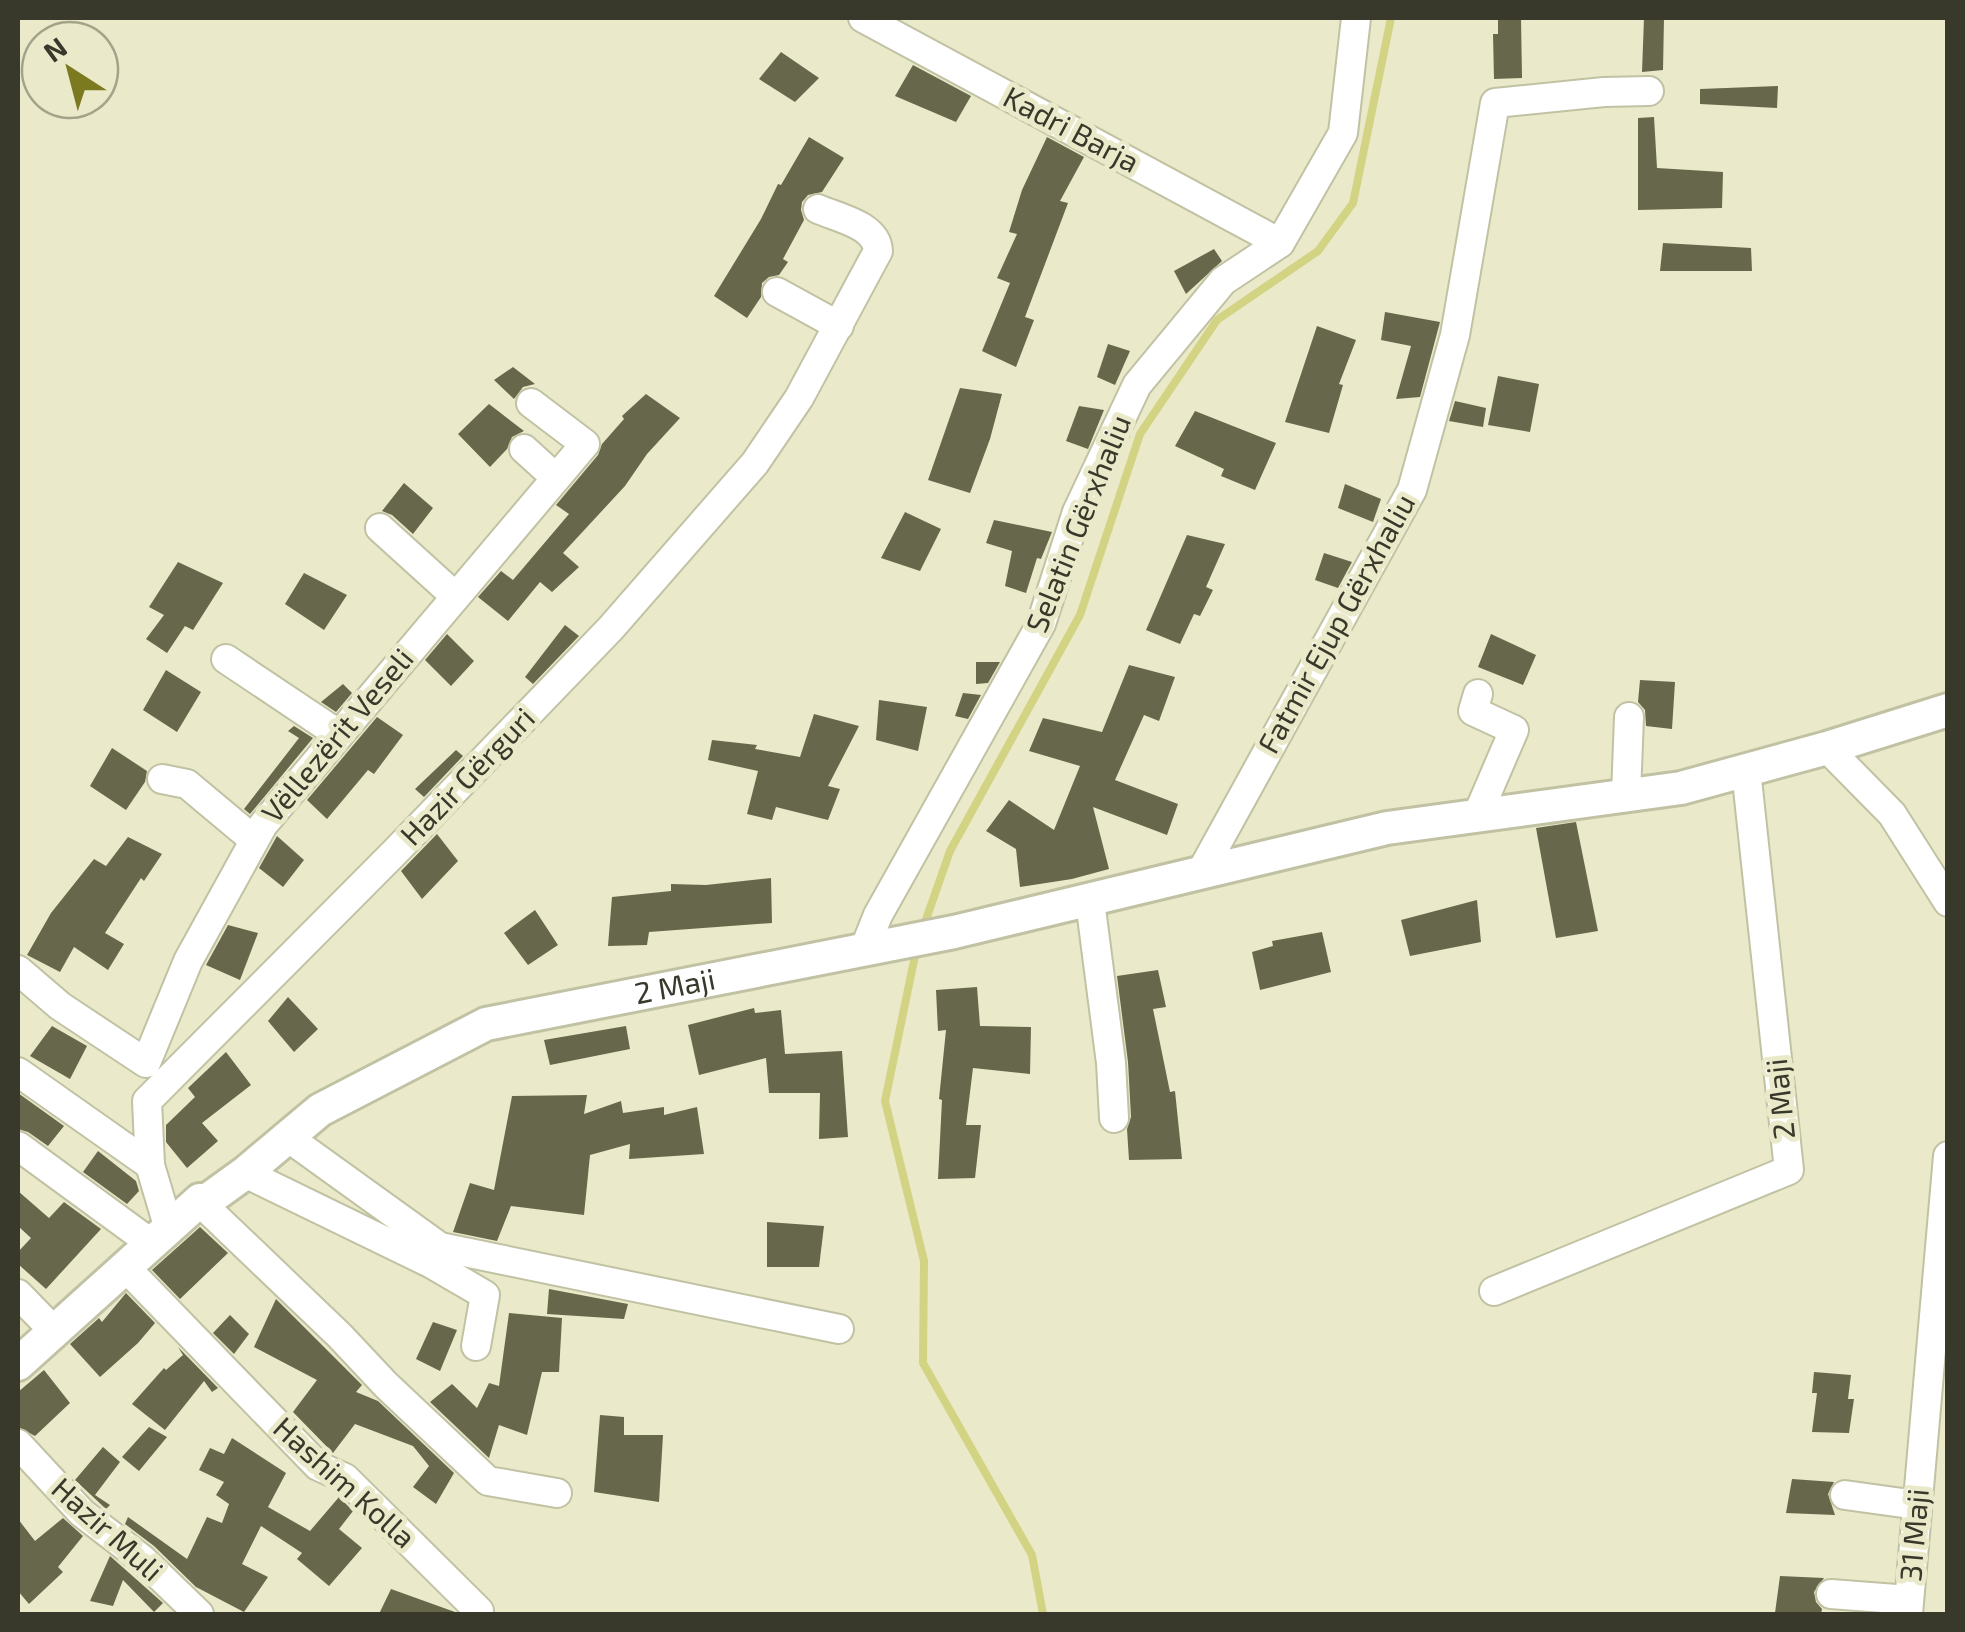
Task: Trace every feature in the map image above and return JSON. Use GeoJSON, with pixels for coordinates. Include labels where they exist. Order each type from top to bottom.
{"type":"FeatureCollection","features":[{"type":"Feature","properties":{"kind":"street","name":"Kadri Barja"},"geometry":{"type":"LineString","coordinates":[[862,18],[1280,243]]}},
{"type":"Feature","properties":{"kind":"street","name":"Selatin Gërxhaliu"},"geometry":{"type":"LineString","coordinates":[[879,947],[878,914],[1041,624],[1077,512],[1137,386],[1223,280],[1280,243],[1343,133],[1356,18]]}},
{"type":"Feature","properties":{"kind":"street","name":"Fatmir Ejup Gërxhaliu"},"geometry":{"type":"LineString","coordinates":[[1200,874],[1412,490],[1456,336],[1496,103],[1649,91]]}},
{"type":"Feature","properties":{"kind":"street","name":"Hazir Gërguri"},"geometry":{"type":"LineString","coordinates":[[147,1100],[381,867],[611,628],[756,464],[798,398],[878,251],[871,231],[818,210]]}},
{"type":"Feature","properties":{"kind":"street"},"geometry":{"type":"LineString","coordinates":[[777,292],[839,326]]}},
{"type":"Feature","properties":{"kind":"street","name":"Vëllezërit Veseli"},"geometry":{"type":"LineString","coordinates":[[147,1100],[146,1063],[188,961],[263,824],[585,444],[531,403]]}},
{"type":"Feature","properties":{"kind":"street"},"geometry":{"type":"LineString","coordinates":[[524,449],[556,478]]}},
{"type":"Feature","properties":{"kind":"street"},"geometry":{"type":"LineString","coordinates":[[380,528],[455,596]]}},
{"type":"Feature","properties":{"kind":"street"},"geometry":{"type":"LineString","coordinates":[[226,659],[338,734]]}},
{"type":"Feature","properties":{"kind":"street"},"geometry":{"type":"LineString","coordinates":[[1476,816],[1514,730],[1473,710],[1478,694]]}},
{"type":"Feature","properties":{"kind":"street","name":"2 Maji"},"geometry":{"type":"LineString","coordinates":[[18,1364],[200,1200],[202,1204],[245,1173],[320,1110],[486,1024],[954,932],[1386,828],[1682,788],[1948,710]]}},
{"type":"Feature","properties":{"kind":"street"},"geometry":{"type":"LineString","coordinates":[[1626,795],[1629,717]]}},
{"type":"Feature","properties":{"kind":"street"},"geometry":{"type":"LineString","coordinates":[[1826,748],[1892,814],[1948,902]]}},
{"type":"Feature","properties":{"kind":"street","name":"2 Maji"},"geometry":{"type":"LineString","coordinates":[[1494,1290],[1789,1170],[1746,770]]}},
{"type":"Feature","properties":{"kind":"street"},"geometry":{"type":"LineString","coordinates":[[162,779],[187,784],[254,840]]}},
{"type":"Feature","properties":{"kind":"street"},"geometry":{"type":"LineString","coordinates":[[1090,901],[1111,1063],[1114,1118]]}},
{"type":"Feature","properties":{"kind":"street"},"geometry":{"type":"LineString","coordinates":[[18,970],[60,1006],[146,1063]]}},
{"type":"Feature","properties":{"kind":"street"},"geometry":{"type":"LineString","coordinates":[[18,1072],[150,1166]]}},
{"type":"Feature","properties":{"kind":"street"},"geometry":{"type":"LineString","coordinates":[[147,1100],[150,1166],[160,1237]]}},
{"type":"Feature","properties":{"kind":"street"},"geometry":{"type":"LineString","coordinates":[[286,1136],[440,1247],[838,1330]]}},
{"type":"Feature","properties":{"kind":"street"},"geometry":{"type":"LineString","coordinates":[[18,1146],[160,1237]]}},
{"type":"Feature","properties":{"kind":"street","name":"31 Maji"},"geometry":{"type":"LineString","coordinates":[[1909,1608],[1948,1156]]}},
{"type":"Feature","properties":{"kind":"street"},"geometry":{"type":"LineString","coordinates":[[245,1173],[430,1262],[485,1295],[476,1346]]}},
{"type":"Feature","properties":{"kind":"street"},"geometry":{"type":"LineString","coordinates":[[202,1204],[488,1481],[557,1492]]}},
{"type":"Feature","properties":{"kind":"street","name":"Hashim Kolla"},"geometry":{"type":"LineString","coordinates":[[127,1269],[318,1466],[344,1478],[479,1610]]}},
{"type":"Feature","properties":{"kind":"street"},"geometry":{"type":"LineString","coordinates":[[18,1294],[54,1331]]}},
{"type":"Feature","properties":{"kind":"street","name":"Hazir Muli"},"geometry":{"type":"LineString","coordinates":[[18,1444],[82,1513],[142,1559],[200,1614]]}},
{"type":"Feature","properties":{"kind":"street"},"geometry":{"type":"LineString","coordinates":[[1845,1495],[1918,1505]]}},
{"type":"Feature","properties":{"kind":"street"},"geometry":{"type":"LineString","coordinates":[[1831,1594],[1909,1608]]}},
{"type":"Feature","properties":{"kind":"building"},"geometry":{"type":"Polygon","coordinates":[[[1498,18],[1521,18],[1522,78],[1494,79],[1493,34],[1498,34],[1498,18]]]}},
{"type":"Feature","properties":{"kind":"building"},"geometry":{"type":"Polygon","coordinates":[[[1644,18],[1664,18],[1663,70],[1642,72],[1644,18]]]}},
{"type":"Feature","properties":{"kind":"building"},"geometry":{"type":"Polygon","coordinates":[[[781,52],[819,78],[795,102],[759,79],[781,52]]]}},
{"type":"Feature","properties":{"kind":"building"},"geometry":{"type":"Polygon","coordinates":[[[913,65],[971,96],[956,122],[895,96],[913,65]]]}},
{"type":"Feature","properties":{"kind":"building"},"geometry":{"type":"Polygon","coordinates":[[[1778,86],[1777,108],[1700,104],[1700,89],[1778,86]]]}},
{"type":"Feature","properties":{"kind":"building"},"geometry":{"type":"Polygon","coordinates":[[[1654,117],[1657,168],[1723,172],[1722,208],[1638,210],[1638,118],[1654,117]]]}},
{"type":"Feature","properties":{"kind":"building"},"geometry":{"type":"Polygon","coordinates":[[[809,137],[844,158],[822,192],[808,195],[802,202],[804,220],[783,259],[788,262],[779,275],[762,283],[761,297],[747,318],[714,296],[809,137]]]}},
{"type":"Feature","properties":{"kind":"building"},"geometry":{"type":"Polygon","coordinates":[[[1047,137],[1084,157],[1060,201],[1068,203],[1025,317],[1034,320],[1016,367],[982,351],[1010,283],[997,278],[1017,234],[1009,232],[1022,190],[1047,137]]]}},
{"type":"Feature","properties":{"kind":"building"},"geometry":{"type":"Polygon","coordinates":[[[1663,243],[1751,248],[1752,271],[1660,271],[1663,243]]]}},
{"type":"Feature","properties":{"kind":"building"},"geometry":{"type":"Polygon","coordinates":[[[1214,249],[1222,261],[1186,294],[1174,271],[1214,249]]]}},
{"type":"Feature","properties":{"kind":"building"},"geometry":{"type":"Polygon","coordinates":[[[1385,312],[1440,322],[1420,397],[1396,399],[1411,346],[1381,340],[1385,312]]]}},
{"type":"Feature","properties":{"kind":"building"},"geometry":{"type":"Polygon","coordinates":[[[1317,326],[1356,340],[1339,384],[1343,385],[1329,433],[1285,422],[1317,326]]]}},
{"type":"Feature","properties":{"kind":"building"},"geometry":{"type":"Polygon","coordinates":[[[1108,344],[1130,351],[1115,385],[1097,377],[1108,344]]]}},
{"type":"Feature","properties":{"kind":"building"},"geometry":{"type":"Polygon","coordinates":[[[513,367],[535,384],[523,387],[514,399],[494,380],[513,367]]]}},
{"type":"Feature","properties":{"kind":"building"},"geometry":{"type":"Polygon","coordinates":[[[1498,376],[1539,384],[1530,432],[1488,425],[1498,376]]]}},
{"type":"Feature","properties":{"kind":"building"},"geometry":{"type":"Polygon","coordinates":[[[960,388],[1002,394],[970,493],[928,480],[960,388]]]}},
{"type":"Feature","properties":{"kind":"building"},"geometry":{"type":"Polygon","coordinates":[[[646,394],[680,418],[563,553],[579,567],[552,592],[540,582],[508,621],[478,597],[501,571],[513,580],[569,514],[556,505],[598,455],[602,444],[624,419],[622,416],[646,394]]]}},
{"type":"Feature","properties":{"kind":"building"},"geometry":{"type":"Polygon","coordinates":[[[1455,401],[1486,408],[1483,427],[1449,421],[1455,401]]]}},
{"type":"Feature","properties":{"kind":"building"},"geometry":{"type":"Polygon","coordinates":[[[489,404],[524,431],[512,437],[507,449],[490,467],[458,434],[489,404]]]}},
{"type":"Feature","properties":{"kind":"building"},"geometry":{"type":"Polygon","coordinates":[[[1079,406],[1104,410],[1088,449],[1066,441],[1079,406]]]}},
{"type":"Feature","properties":{"kind":"building"},"geometry":{"type":"Polygon","coordinates":[[[1195,411],[1276,443],[1255,490],[1221,476],[1224,469],[1175,446],[1195,411]]]}},
{"type":"Feature","properties":{"kind":"building"},"geometry":{"type":"Polygon","coordinates":[[[404,483],[433,508],[413,534],[382,511],[404,483]]]}},
{"type":"Feature","properties":{"kind":"building"},"geometry":{"type":"Polygon","coordinates":[[[1345,484],[1381,499],[1373,522],[1338,508],[1345,484]]]}},
{"type":"Feature","properties":{"kind":"building"},"geometry":{"type":"Polygon","coordinates":[[[905,512],[941,529],[920,571],[881,558],[905,512]]]}},
{"type":"Feature","properties":{"kind":"building"},"geometry":{"type":"Polygon","coordinates":[[[994,520],[1052,532],[1041,559],[1037,558],[1026,593],[1005,586],[1012,551],[986,543],[994,520]]]}},
{"type":"Feature","properties":{"kind":"building"},"geometry":{"type":"Polygon","coordinates":[[[1187,535],[1225,544],[1206,587],[1213,590],[1200,616],[1194,614],[1180,644],[1146,630],[1187,535]]]}},
{"type":"Feature","properties":{"kind":"building"},"geometry":{"type":"Polygon","coordinates":[[[1324,553],[1352,562],[1338,588],[1315,580],[1324,553]]]}},
{"type":"Feature","properties":{"kind":"building"},"geometry":{"type":"Polygon","coordinates":[[[178,562],[223,583],[193,630],[185,626],[167,653],[146,639],[164,615],[149,607],[178,562]]]}},
{"type":"Feature","properties":{"kind":"building"},"geometry":{"type":"Polygon","coordinates":[[[304,573],[347,595],[324,630],[285,604],[304,573]]]}},
{"type":"Feature","properties":{"kind":"building"},"geometry":{"type":"Polygon","coordinates":[[[565,625],[579,636],[533,684],[525,677],[565,625]]]}},
{"type":"Feature","properties":{"kind":"building"},"geometry":{"type":"Polygon","coordinates":[[[447,634],[474,661],[451,686],[425,660],[447,634]]]}},
{"type":"Feature","properties":{"kind":"building"},"geometry":{"type":"Polygon","coordinates":[[[1491,634],[1536,655],[1523,685],[1478,667],[1491,634]]]}},
{"type":"Feature","properties":{"kind":"building"},"geometry":{"type":"Polygon","coordinates":[[[976,662],[1000,662],[988,683],[976,684],[976,662]]]}},
{"type":"Feature","properties":{"kind":"building"},"geometry":{"type":"Polygon","coordinates":[[[1129,665],[1175,677],[1159,721],[1144,715],[1115,780],[1178,804],[1167,835],[1093,807],[1109,869],[1020,887],[1016,849],[986,831],[1009,800],[1054,830],[1080,766],[1029,751],[1043,718],[1102,732],[1129,665]]]}},
{"type":"Feature","properties":{"kind":"building"},"geometry":{"type":"Polygon","coordinates":[[[166,670],[201,692],[177,732],[143,710],[166,670]]]}},
{"type":"Feature","properties":{"kind":"building"},"geometry":{"type":"Polygon","coordinates":[[[1640,680],[1675,682],[1672,729],[1646,726],[1645,710],[1638,702],[1640,680]]]}},
{"type":"Feature","properties":{"kind":"building"},"geometry":{"type":"Polygon","coordinates":[[[343,684],[352,693],[336,712],[321,702],[343,684]]]}},
{"type":"Feature","properties":{"kind":"building"},"geometry":{"type":"Polygon","coordinates":[[[963,693],[981,695],[968,719],[955,716],[963,693]]]}},
{"type":"Feature","properties":{"kind":"building"},"geometry":{"type":"Polygon","coordinates":[[[879,700],[927,707],[918,751],[876,740],[879,700]]]}},
{"type":"Feature","properties":{"kind":"building"},"geometry":{"type":"Polygon","coordinates":[[[814,714],[859,726],[828,786],[840,789],[828,820],[776,807],[772,820],[747,814],[758,771],[708,760],[712,740],[757,745],[755,749],[800,757],[814,714]]]}},
{"type":"Feature","properties":{"kind":"building"},"geometry":{"type":"Polygon","coordinates":[[[377,717],[403,735],[374,774],[368,770],[327,819],[307,800],[377,717]]]}},
{"type":"Feature","properties":{"kind":"building"},"geometry":{"type":"Polygon","coordinates":[[[294,726],[313,738],[250,814],[244,809],[299,738],[288,731],[294,726]]]}},
{"type":"Feature","properties":{"kind":"building"},"geometry":{"type":"Polygon","coordinates":[[[112,748],[147,771],[145,782],[126,810],[90,786],[112,748]]]}},
{"type":"Feature","properties":{"kind":"building"},"geometry":{"type":"Polygon","coordinates":[[[456,750],[463,756],[424,797],[415,789],[456,750]]]}},
{"type":"Feature","properties":{"kind":"building"},"geometry":{"type":"Polygon","coordinates":[[[1576,822],[1598,931],[1556,938],[1536,828],[1576,822]]]}},
{"type":"Feature","properties":{"kind":"building"},"geometry":{"type":"Polygon","coordinates":[[[437,834],[458,861],[422,899],[401,871],[437,834]]]}},
{"type":"Feature","properties":{"kind":"building"},"geometry":{"type":"Polygon","coordinates":[[[277,836],[304,860],[283,887],[259,868],[277,836]]]}},
{"type":"Feature","properties":{"kind":"building"},"geometry":{"type":"Polygon","coordinates":[[[128,837],[162,854],[105,933],[124,944],[108,970],[74,947],[60,972],[27,955],[51,913],[94,859],[106,866],[128,837]]]}},
{"type":"Feature","properties":{"kind":"building"},"geometry":{"type":"Polygon","coordinates":[[[771,878],[772,923],[649,932],[647,945],[608,946],[612,897],[671,891],[671,884],[706,885],[771,878]]]}},
{"type":"Feature","properties":{"kind":"building"},"geometry":{"type":"Polygon","coordinates":[[[1477,900],[1481,942],[1410,956],[1401,920],[1477,900]]]}},
{"type":"Feature","properties":{"kind":"building"},"geometry":{"type":"Polygon","coordinates":[[[535,910],[558,945],[528,965],[504,933],[535,910]]]}},
{"type":"Feature","properties":{"kind":"building"},"geometry":{"type":"Polygon","coordinates":[[[228,925],[258,933],[240,980],[206,965],[228,925]]]}},
{"type":"Feature","properties":{"kind":"building"},"geometry":{"type":"Polygon","coordinates":[[[1322,932],[1331,972],[1260,990],[1252,952],[1273,946],[1272,941],[1322,932]]]}},
{"type":"Feature","properties":{"kind":"building"},"geometry":{"type":"Polygon","coordinates":[[[1158,970],[1166,1007],[1153,1009],[1170,1092],[1175,1091],[1182,1159],[1129,1160],[1128,1062],[1117,976],[1158,970]]]}},
{"type":"Feature","properties":{"kind":"building"},"geometry":{"type":"Polygon","coordinates":[[[977,987],[980,1026],[1031,1027],[1030,1074],[973,1068],[966,1125],[981,1125],[975,1178],[938,1179],[942,1100],[939,1099],[946,1030],[938,1031],[936,990],[977,987]]]}},
{"type":"Feature","properties":{"kind":"building"},"geometry":{"type":"Polygon","coordinates":[[[288,997],[318,1029],[294,1052],[268,1021],[288,997]]]}},
{"type":"Feature","properties":{"kind":"building"},"geometry":{"type":"Polygon","coordinates":[[[754,1008],[755,1013],[781,1010],[785,1054],[842,1051],[848,1137],[819,1139],[820,1093],[769,1093],[766,1058],[699,1075],[688,1025],[754,1008]]]}},
{"type":"Feature","properties":{"kind":"building"},"geometry":{"type":"Polygon","coordinates":[[[52,1026],[87,1046],[70,1079],[30,1056],[52,1026]]]}},
{"type":"Feature","properties":{"kind":"building"},"geometry":{"type":"Polygon","coordinates":[[[626,1026],[630,1049],[550,1065],[544,1040],[626,1026]]]}},
{"type":"Feature","properties":{"kind":"building"},"geometry":{"type":"Polygon","coordinates":[[[226,1052],[251,1085],[202,1123],[218,1141],[187,1168],[166,1142],[166,1125],[195,1097],[188,1088],[226,1052]]]}},
{"type":"Feature","properties":{"kind":"building"},"geometry":{"type":"Polygon","coordinates":[[[18,1093],[64,1126],[48,1146],[18,1129],[18,1093]]]}},
{"type":"Feature","properties":{"kind":"building"},"geometry":{"type":"Polygon","coordinates":[[[587,1095],[584,1114],[621,1101],[623,1113],[664,1107],[664,1115],[697,1107],[704,1154],[629,1159],[630,1144],[590,1155],[584,1215],[511,1206],[497,1241],[453,1232],[470,1183],[494,1190],[512,1096],[587,1095]]]}},
{"type":"Feature","properties":{"kind":"building"},"geometry":{"type":"Polygon","coordinates":[[[98,1151],[136,1181],[139,1191],[127,1204],[83,1172],[98,1151]]]}},
{"type":"Feature","properties":{"kind":"building"},"geometry":{"type":"Polygon","coordinates":[[[18,1191],[49,1218],[64,1202],[101,1229],[46,1289],[18,1264],[18,1252],[31,1238],[18,1226],[18,1191]]]}},
{"type":"Feature","properties":{"kind":"building"},"geometry":{"type":"Polygon","coordinates":[[[767,1222],[824,1226],[819,1267],[767,1267],[767,1222]]]}},
{"type":"Feature","properties":{"kind":"building"},"geometry":{"type":"Polygon","coordinates":[[[200,1227],[228,1253],[180,1299],[152,1270],[200,1227]]]}},
{"type":"Feature","properties":{"kind":"building"},"geometry":{"type":"Polygon","coordinates":[[[549,1289],[628,1304],[624,1319],[547,1314],[549,1289]]]}},
{"type":"Feature","properties":{"kind":"building"},"geometry":{"type":"Polygon","coordinates":[[[126,1293],[155,1323],[100,1377],[70,1344],[99,1318],[102,1322],[126,1293]]]}},
{"type":"Feature","properties":{"kind":"building"},"geometry":{"type":"Polygon","coordinates":[[[276,1299],[362,1385],[356,1392],[378,1401],[454,1473],[436,1504],[413,1487],[429,1466],[413,1446],[355,1424],[333,1453],[293,1412],[317,1380],[254,1347],[276,1299]]]}},
{"type":"Feature","properties":{"kind":"building"},"geometry":{"type":"Polygon","coordinates":[[[509,1313],[562,1318],[559,1372],[542,1372],[527,1435],[499,1425],[489,1458],[430,1402],[452,1384],[477,1408],[489,1383],[499,1386],[509,1313]]]}},
{"type":"Feature","properties":{"kind":"building"},"geometry":{"type":"Polygon","coordinates":[[[230,1315],[249,1334],[234,1354],[213,1333],[230,1315]]]}},
{"type":"Feature","properties":{"kind":"building"},"geometry":{"type":"Polygon","coordinates":[[[433,1322],[457,1330],[440,1371],[416,1359],[433,1322]]]}},
{"type":"Feature","properties":{"kind":"building"},"geometry":{"type":"Polygon","coordinates":[[[178,1347],[218,1388],[212,1392],[204,1381],[165,1430],[132,1404],[164,1368],[183,1355],[178,1347]]]}},
{"type":"Feature","properties":{"kind":"building"},"geometry":{"type":"Polygon","coordinates":[[[44,1370],[70,1403],[35,1436],[18,1427],[18,1392],[44,1370]]]}},
{"type":"Feature","properties":{"kind":"building"},"geometry":{"type":"Polygon","coordinates":[[[1814,1372],[1851,1375],[1848,1399],[1854,1399],[1849,1433],[1812,1432],[1817,1393],[1812,1393],[1814,1372]]]}},
{"type":"Feature","properties":{"kind":"building"},"geometry":{"type":"Polygon","coordinates":[[[600,1415],[624,1417],[624,1435],[663,1435],[659,1502],[594,1492],[600,1415]]]}},
{"type":"Feature","properties":{"kind":"building"},"geometry":{"type":"Polygon","coordinates":[[[149,1427],[167,1437],[139,1471],[122,1457],[149,1427]]]}},
{"type":"Feature","properties":{"kind":"building"},"geometry":{"type":"Polygon","coordinates":[[[232,1438],[286,1473],[268,1507],[310,1531],[339,1497],[353,1511],[339,1529],[362,1548],[329,1586],[297,1559],[302,1553],[261,1526],[242,1564],[268,1577],[244,1612],[196,1587],[125,1524],[128,1517],[187,1559],[207,1517],[222,1523],[229,1504],[216,1495],[224,1482],[199,1470],[210,1448],[224,1454],[232,1438]]]}},
{"type":"Feature","properties":{"kind":"building"},"geometry":{"type":"Polygon","coordinates":[[[103,1447],[120,1462],[95,1495],[110,1505],[106,1509],[75,1480],[103,1447]]]}},
{"type":"Feature","properties":{"kind":"building"},"geometry":{"type":"Polygon","coordinates":[[[1792,1479],[1834,1482],[1828,1494],[1835,1515],[1786,1513],[1792,1479]]]}},
{"type":"Feature","properties":{"kind":"building"},"geometry":{"type":"Polygon","coordinates":[[[63,1518],[83,1536],[58,1567],[63,1572],[29,1604],[18,1591],[18,1519],[35,1541],[63,1518]]]}},
{"type":"Feature","properties":{"kind":"building"},"geometry":{"type":"Polygon","coordinates":[[[110,1556],[163,1603],[154,1612],[123,1580],[113,1606],[90,1601],[110,1556]]]}},
{"type":"Feature","properties":{"kind":"building"},"geometry":{"type":"Polygon","coordinates":[[[1780,1576],[1824,1578],[1814,1592],[1821,1614],[1775,1613],[1780,1576]]]}},
{"type":"Feature","properties":{"kind":"building"},"geometry":{"type":"Polygon","coordinates":[[[391,1589],[455,1612],[379,1614],[391,1589]]]}},
{"type":"Feature","properties":{"kind":"waterway"},"geometry":{"type":"LineString","coordinates":[[923,928],[950,851],[1080,615],[1140,434],[1217,320],[1318,251],[1353,203],[1391,18]]}},
{"type":"Feature","properties":{"kind":"waterway"},"geometry":{"type":"LineString","coordinates":[[917,946],[885,1101],[924,1261],[923,1363],[1032,1555],[1043,1614]]}}]}
